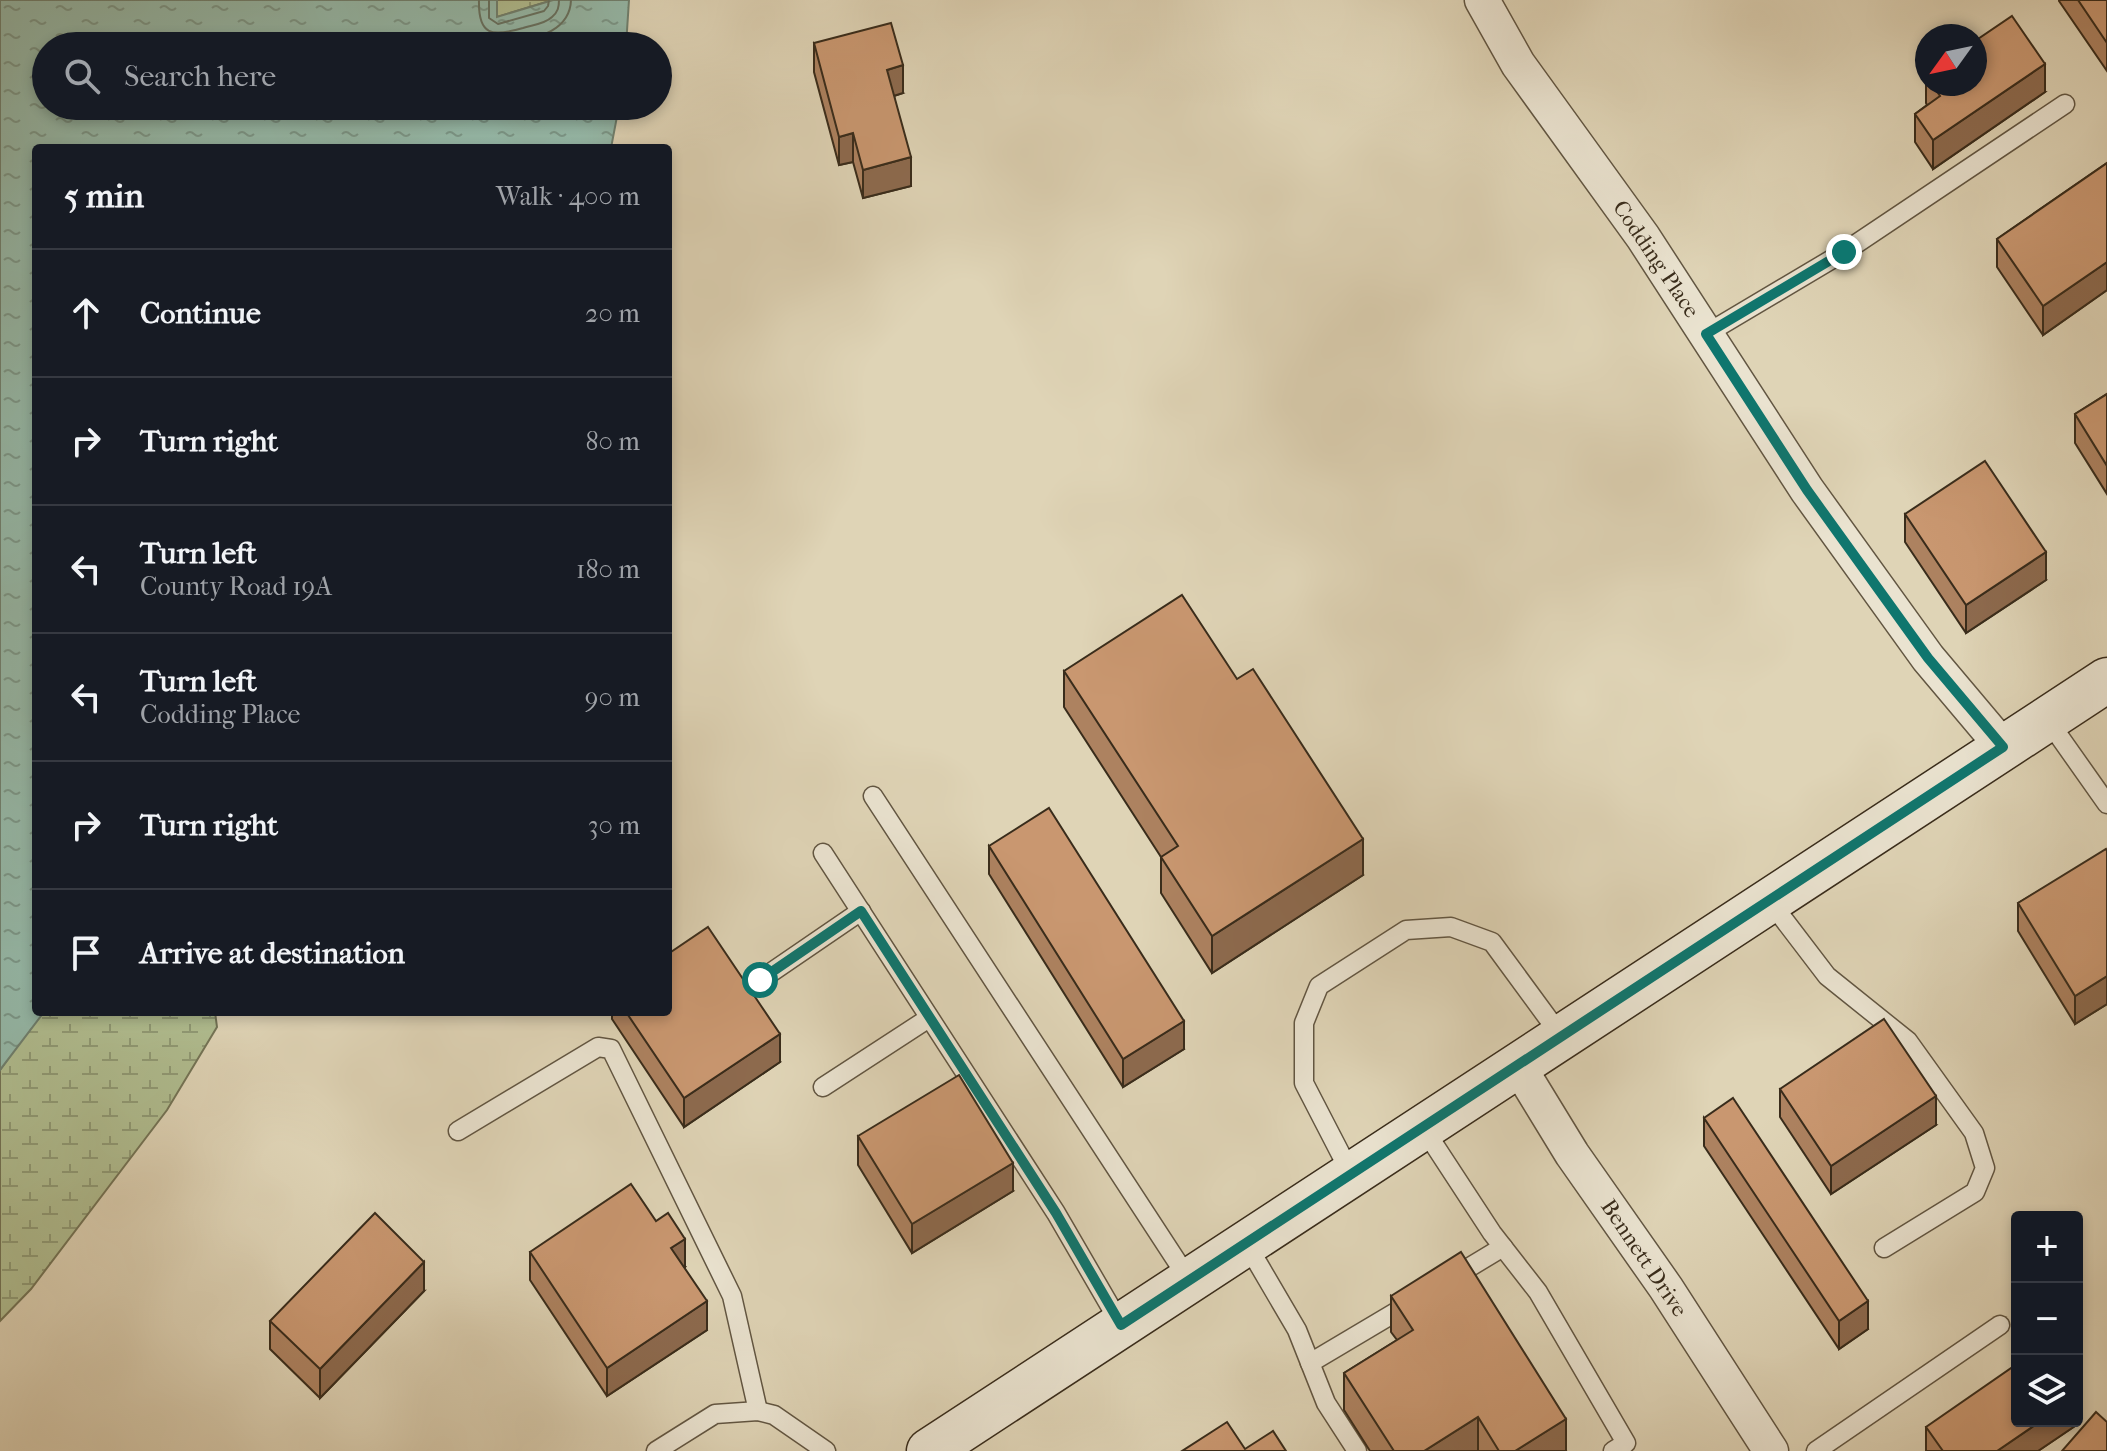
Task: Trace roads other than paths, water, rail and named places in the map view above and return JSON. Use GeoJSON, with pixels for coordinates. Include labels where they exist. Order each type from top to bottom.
{"type":"FeatureCollection","features":[{"type":"Feature","properties":{"kind":"main road"},"geometry":{"type":"LineString","coordinates":[[929,1451],[2107,680]]}},
{"type":"Feature","properties":{"kind":"street","name":"Codding Place"},"geometry":{"type":"LineString","coordinates":[[1482,0],[1518,64],[1643,237],[1807,490],[1928,658],[2003,747]]}},
{"type":"Feature","properties":{"kind":"street","name":"Bennett Drive"},"geometry":{"type":"LineString","coordinates":[[1517,1064],[1572,1154],[1666,1288],[1771,1451]]}},
{"type":"Feature","properties":{"kind":"lane"},"geometry":{"type":"LineString","coordinates":[[1706,334],[1844,252],[2065,104]]}},
{"type":"Feature","properties":{"kind":"lane"},"geometry":{"type":"LineString","coordinates":[[2047,719],[2107,804]]}},
{"type":"Feature","properties":{"kind":"lane"},"geometry":{"type":"LineString","coordinates":[[873,796],[1189,1280]]}},
{"type":"Feature","properties":{"kind":"lane"},"geometry":{"type":"LineString","coordinates":[[823,853],[1056,1213],[1121,1325]]}},
{"type":"Feature","properties":{"kind":"lane"},"geometry":{"type":"LineString","coordinates":[[1769,900],[1827,976],[1908,1041],[1974,1133],[1985,1168],[1975,1192],[1884,1248]]}},
{"type":"Feature","properties":{"kind":"lane"},"geometry":{"type":"LineString","coordinates":[[760,980],[861,911]]}},
{"type":"Feature","properties":{"kind":"lane"},"geometry":{"type":"LineString","coordinates":[[1351,1174],[1304,1083],[1304,1023],[1319,986],[1406,930],[1451,927],[1492,942],[1561,1036]]}},
{"type":"Feature","properties":{"kind":"lane"},"geometry":{"type":"LineString","coordinates":[[823,1087],[929,1018]]}},
{"type":"Feature","properties":{"kind":"lane"},"geometry":{"type":"LineString","coordinates":[[458,1131],[598,1047],[611,1049],[732,1296],[758,1411]]}},
{"type":"Feature","properties":{"kind":"lane"},"geometry":{"type":"LineString","coordinates":[[1422,1126],[1503,1247],[1538,1292],[1626,1443],[1613,1451]]}},
{"type":"Feature","properties":{"kind":"lane"},"geometry":{"type":"LineString","coordinates":[[1246,1243],[1297,1330],[1326,1403],[1357,1451]]}},
{"type":"Feature","properties":{"kind":"lane"},"geometry":{"type":"LineString","coordinates":[[1310,1363],[1503,1247]]}},
{"type":"Feature","properties":{"kind":"lane"},"geometry":{"type":"LineString","coordinates":[[1816,1451],[2000,1325]]}},
{"type":"Feature","properties":{"kind":"lane"},"geometry":{"type":"LineString","coordinates":[[656,1451],[715,1414],[758,1411],[774,1415],[826,1451]]}},
{"type":"Feature","properties":{"kind":"water"},"geometry":{"type":"Polygon","coordinates":[[[0,0],[497,0],[497,17],[553,0],[629,0],[627,32],[32,32],[32,120],[616,120],[612,144],[32,144],[32,1016],[41,1016],[0,1070],[0,0]]]}}]}
